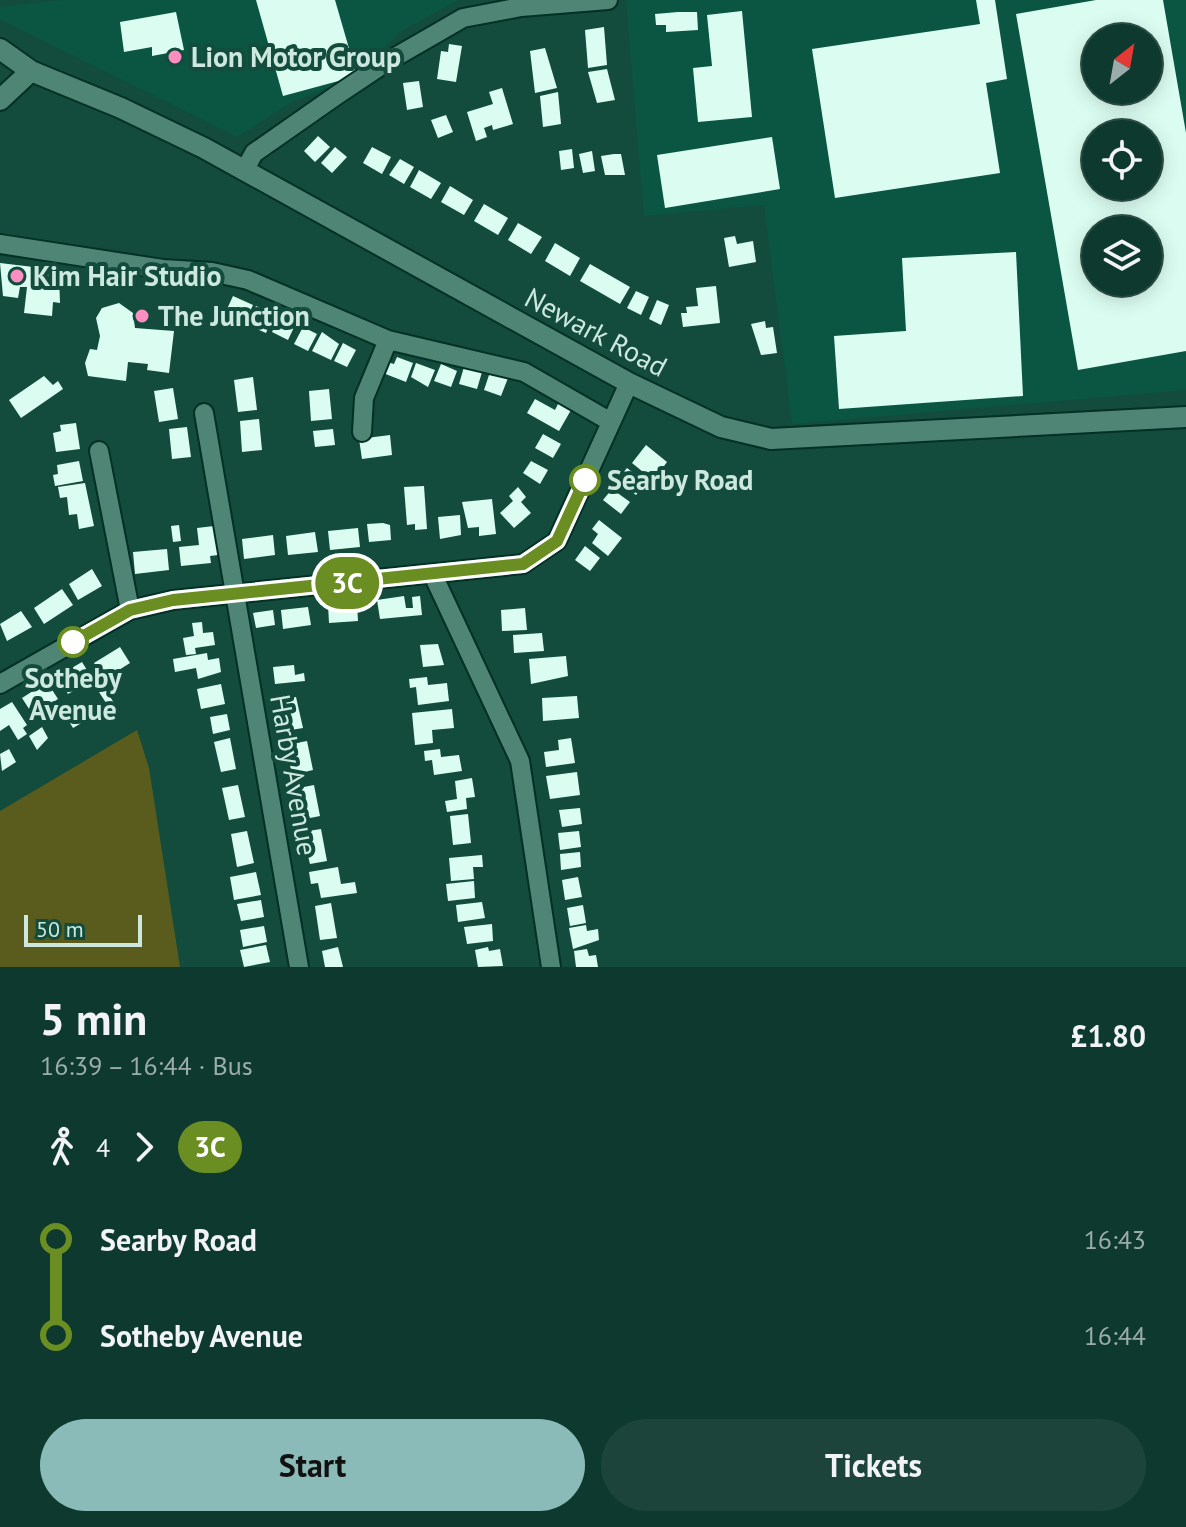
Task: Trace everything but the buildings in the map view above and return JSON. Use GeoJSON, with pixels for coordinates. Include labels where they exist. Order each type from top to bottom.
{"type":"FeatureCollection","features":[{"type":"Feature","properties":{"kind":"main road","name":"Newark Road"},"geometry":{"type":"LineString","coordinates":[[0,49],[31,71],[121,108],[244,171],[629,383],[721,427],[771,439],[1186,417]]}},
{"type":"Feature","properties":{"kind":"main road"},"geometry":{"type":"LineString","coordinates":[[0,100],[31,71]]}},
{"type":"Feature","properties":{"kind":"street"},"geometry":{"type":"LineString","coordinates":[[244,171],[254,153],[337,95],[463,18],[521,7],[608,0]]}},
{"type":"Feature","properties":{"kind":"street"},"geometry":{"type":"LineString","coordinates":[[0,244],[163,269],[212,272],[248,280],[388,340],[524,372],[611,422]]}},
{"type":"Feature","properties":{"kind":"street"},"geometry":{"type":"LineString","coordinates":[[362,432],[364,398],[388,340]]}},
{"type":"Feature","properties":{"kind":"street"},"geometry":{"type":"LineString","coordinates":[[0,684],[130,610],[173,600],[523,564],[557,541],[629,383]]}},
{"type":"Feature","properties":{"kind":"street","name":"Harby Avenue"},"geometry":{"type":"LineString","coordinates":[[204,413],[299,967]]}},
{"type":"Feature","properties":{"kind":"street"},"geometry":{"type":"LineString","coordinates":[[99,451],[130,610]]}},
{"type":"Feature","properties":{"kind":"street"},"geometry":{"type":"LineString","coordinates":[[433,575],[520,761],[551,967]]}},
{"type":"Feature","properties":{"kind":"shaded area","name":"Lion Motor Group"},"geometry":{"type":"Polygon","coordinates":[[[62,0],[458,0],[400,32],[357,76],[292,102],[237,137],[0,19],[0,7],[62,0]]]}},
{"type":"Feature","properties":{"kind":"shaded area"},"geometry":{"type":"Polygon","coordinates":[[[626,0],[1186,0],[1186,390],[792,424],[764,205],[644,216],[626,0]]]}},
{"type":"Feature","properties":{"kind":"shaded area"},"geometry":{"type":"Polygon","coordinates":[[[137,730],[149,768],[180,967],[0,967],[0,811],[137,730]]]}},
{"type":"Feature","properties":{"kind":"bus line","name":"3C"},"geometry":{"type":"LineString","coordinates":[[73,642],[130,610],[173,600],[523,564],[557,541],[585,480]]}},
{"type":"Feature","properties":{"kind":"place","name":"Lion Motor Group"},"geometry":{"type":"Point","coordinates":[175,57]}},
{"type":"Feature","properties":{"kind":"place","name":"Kim Hair Studio"},"geometry":{"type":"Point","coordinates":[17,276]}},
{"type":"Feature","properties":{"kind":"place","name":"The Junction"},"geometry":{"type":"Point","coordinates":[142,316]}},
{"type":"Feature","properties":{"kind":"place","name":"Searby Road"},"geometry":{"type":"Point","coordinates":[585,480]}},
{"type":"Feature","properties":{"kind":"place","name":"Sotheby Avenue"},"geometry":{"type":"Point","coordinates":[73,642]}}]}
